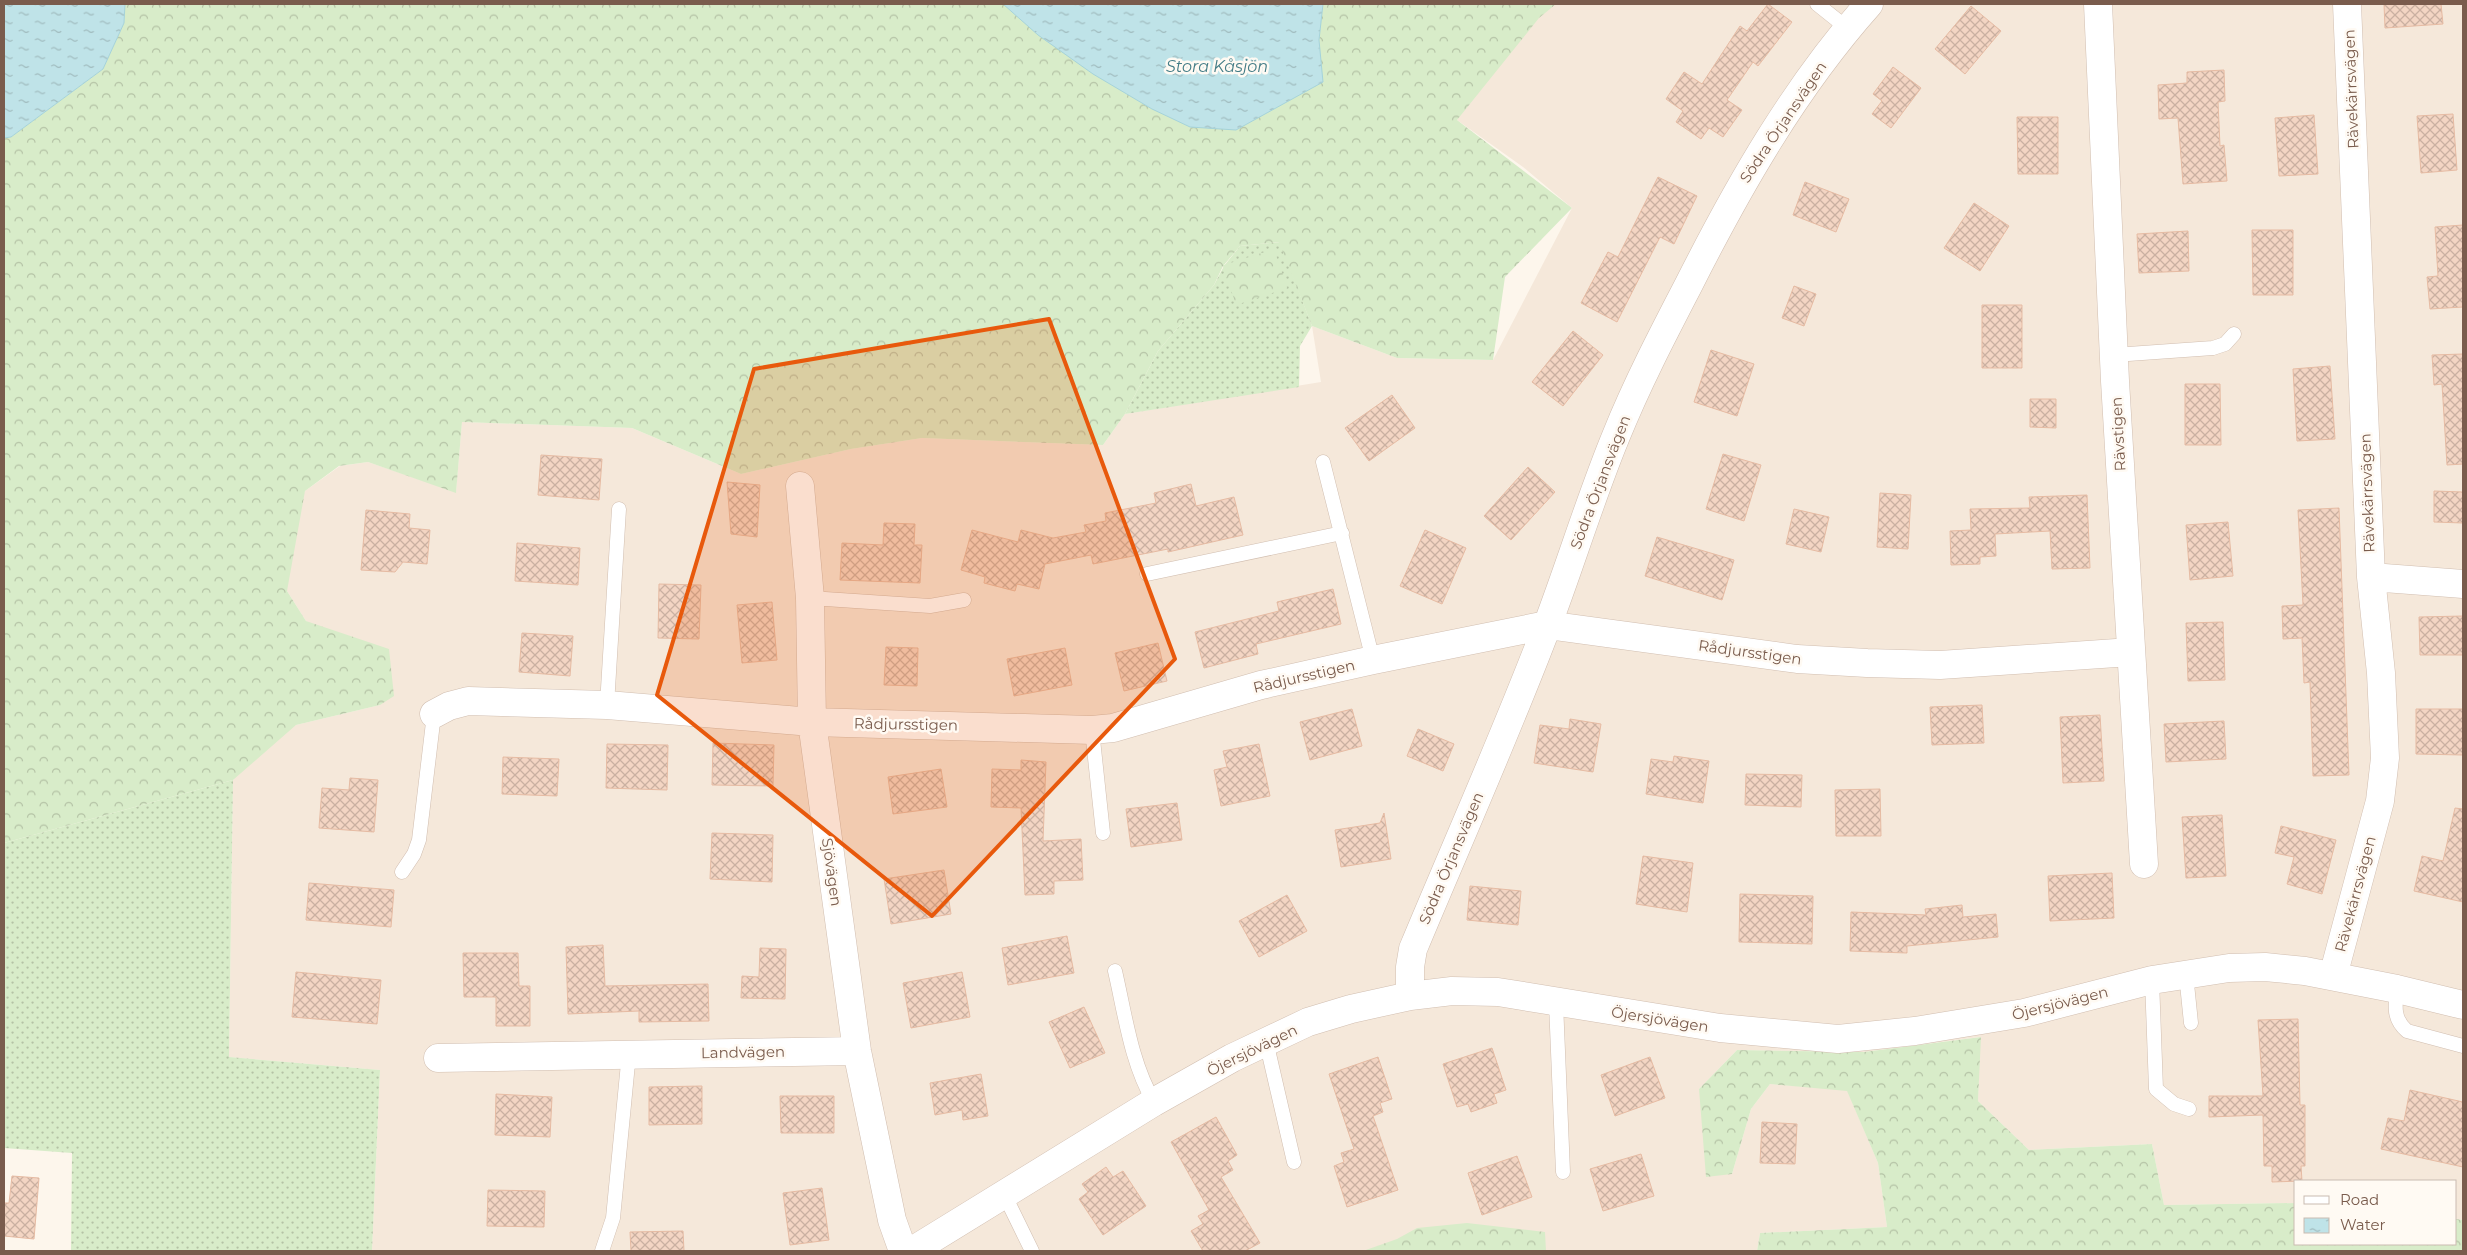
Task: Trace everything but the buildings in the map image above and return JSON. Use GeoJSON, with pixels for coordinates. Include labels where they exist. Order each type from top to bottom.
{"type":"FeatureCollection","features":[{"type":"Feature","properties":{"kind":"street","name":"Södra Örjansvägen"},"geometry":{"type":"LineString","coordinates":[[1410,996],[1410,967],[1413,948],[1548,625],[1579,532],[1616,434],[1671,318],[1731,202],[1783,118],[1848,28],[1868,4]]}},
{"type":"Feature","properties":{"kind":"street","name":"Rävstigen"},"geometry":{"type":"LineString","coordinates":[[2098,4],[2114,355],[2144,864]]}},
{"type":"Feature","properties":{"kind":"street","name":"Rävekärrsvägen"},"geometry":{"type":"LineString","coordinates":[[2333,976],[2384,782],[2385,758],[2381,673],[2371,577],[2347,4]]}},
{"type":"Feature","properties":{"kind":"street","name":"Sjövägen"},"geometry":{"type":"LineString","coordinates":[[800,486],[810,598],[812,722],[857,1051],[892,1220],[903,1251]]}},
{"type":"Feature","properties":{"kind":"street"},"geometry":{"type":"LineString","coordinates":[[2371,577],[2463,584]]}},
{"type":"Feature","properties":{"kind":"street","name":"Rådjursstigen"},"geometry":{"type":"LineString","coordinates":[[434,714],[449,706],[468,701],[607,705],[812,722],[1092,730],[1113,728],[1261,685],[1373,660],[1548,625],[1796,659],[1867,664],[1940,665],[2131,652]]}},
{"type":"Feature","properties":{"kind":"street","name":"Öjersjövägen"},"geometry":{"type":"LineString","coordinates":[[912,1251],[1001,1198],[1154,1102],[1266,1041],[1308,1022],[1410,996],[1476,991],[1498,992],[1556,1003],[1720,1028],[1838,1039],[1915,1031],[2024,1013],[2152,980],[2229,968],[2265,967],[2333,976],[2463,1005]]}},
{"type":"Feature","properties":{"kind":"street","name":"Landvägen"},"geometry":{"type":"LineString","coordinates":[[438,1058],[630,1053],[857,1051]]}},
{"type":"Feature","properties":{"kind":"lane"},"geometry":{"type":"LineString","coordinates":[[1817,4],[1848,28]]}},
{"type":"Feature","properties":{"kind":"lane"},"geometry":{"type":"LineString","coordinates":[[2114,355],[2213,348],[2225,344],[2234,334]]}},
{"type":"Feature","properties":{"kind":"lane","name":"Rådjursstigen"},"geometry":{"type":"LineString","coordinates":[[1323,462],[1373,660]]}},
{"type":"Feature","properties":{"kind":"lane"},"geometry":{"type":"LineString","coordinates":[[607,705],[619,509]]}},
{"type":"Feature","properties":{"kind":"lane"},"geometry":{"type":"LineString","coordinates":[[1147,574],[1342,533]]}},
{"type":"Feature","properties":{"kind":"lane"},"geometry":{"type":"LineString","coordinates":[[810,598],[930,606],[964,600]]}},
{"type":"Feature","properties":{"kind":"lane"},"geometry":{"type":"LineString","coordinates":[[402,872],[414,854],[419,840],[434,714]]}},
{"type":"Feature","properties":{"kind":"lane"},"geometry":{"type":"LineString","coordinates":[[1092,730],[1103,833]]}},
{"type":"Feature","properties":{"kind":"lane"},"geometry":{"type":"LineString","coordinates":[[1115,971],[1135,1055],[1146,1088],[1154,1102]]}},
{"type":"Feature","properties":{"kind":"lane"},"geometry":{"type":"LineString","coordinates":[[2186,974],[2191,1023]]}},
{"type":"Feature","properties":{"kind":"lane"},"geometry":{"type":"LineString","coordinates":[[2152,980],[2156,1088],[2174,1104],[2189,1109]]}},
{"type":"Feature","properties":{"kind":"lane"},"geometry":{"type":"LineString","coordinates":[[2397,989],[2396,1019],[2400,1025],[2408,1031],[2463,1046]]}},
{"type":"Feature","properties":{"kind":"lane"},"geometry":{"type":"LineString","coordinates":[[1556,1003],[1563,1172]]}},
{"type":"Feature","properties":{"kind":"lane"},"geometry":{"type":"LineString","coordinates":[[1266,1041],[1294,1162]]}},
{"type":"Feature","properties":{"kind":"lane"},"geometry":{"type":"LineString","coordinates":[[602,1251],[614,1218],[630,1053]]}},
{"type":"Feature","properties":{"kind":"lane"},"geometry":{"type":"LineString","coordinates":[[1001,1198],[1009,1204],[1032,1251]]}},
{"type":"Feature","properties":{"kind":"highlighted area"},"geometry":{"type":"Polygon","coordinates":[[[1049,319],[1175,659],[932,916],[657,695],[754,369],[1049,319]]]}},
{"type":"Feature","properties":{"kind":"shaded area"},"geometry":{"type":"Polygon","coordinates":[[[1524,4],[2463,4],[2463,1220],[2457,1219],[2457,1180],[2294,1180],[2294,1203],[2164,1205],[2152,1144],[2029,1150],[1978,1101],[1980,1037],[1864,1052],[1737,1050],[1699,1089],[1732,1174],[1751,1109],[1770,1084],[1847,1090],[1878,1163],[1887,1227],[1760,1233],[1757,1251],[372,1251],[380,1070],[229,1057],[233,780],[255,750],[296,725],[380,705],[334,639],[306,621],[287,591],[287,530],[305,491],[340,466],[368,462],[456,492],[462,422],[632,428],[741,474],[851,449],[922,438],[1103,445],[1125,414],[1321,382],[1312,326],[1397,358],[1493,360],[1572,208],[1523,167],[1457,120],[1524,4]]]}},
{"type":"Feature","properties":{"kind":"green space"},"geometry":{"type":"Polygon","coordinates":[[[125,4],[1003,4],[1075,60],[1152,109],[1322,82],[1319,40],[1323,4],[1556,4],[1539,18],[1457,120],[1572,208],[1505,277],[1493,360],[1397,358],[1312,326],[1279,242],[1240,246],[1224,265],[1274,249],[1287,288],[1236,305],[1223,266],[1214,285],[1158,351],[1125,414],[1103,445],[922,438],[851,449],[741,474],[632,428],[462,422],[456,493],[368,462],[339,466],[305,491],[287,591],[306,621],[389,649],[394,696],[380,705],[296,725],[233,780],[4,843],[4,138],[11,137],[103,69],[124,23],[125,4]]]}},
{"type":"Feature","properties":{"kind":"green space"},"geometry":{"type":"Polygon","coordinates":[[[1280,242],[1312,326],[1300,346],[1299,387],[1125,414],[1158,351],[1214,285],[1224,266],[1240,246],[1280,242]]]}},
{"type":"Feature","properties":{"kind":"green space"},"geometry":{"type":"Polygon","coordinates":[[[233,780],[229,1057],[380,1070],[372,1251],[71,1251],[72,1153],[4,1148],[4,843],[233,780]]]}},
{"type":"Feature","properties":{"kind":"green space"},"geometry":{"type":"Polygon","coordinates":[[[1981,1037],[1978,1101],[2029,1150],[2152,1144],[2164,1205],[2294,1203],[2294,1245],[2457,1245],[2457,1219],[2463,1220],[2463,1251],[1757,1251],[1760,1233],[1887,1227],[1878,1163],[1847,1091],[1770,1084],[1751,1109],[1732,1174],[1706,1177],[1699,1089],[1737,1050],[1864,1052],[1981,1037]]]}},
{"type":"Feature","properties":{"kind":"green space"},"geometry":{"type":"Polygon","coordinates":[[[1467,1223],[1545,1232],[1546,1251],[1363,1251],[1397,1239],[1417,1228],[1467,1223]]]}},
{"type":"Feature","properties":{"kind":"water"},"geometry":{"type":"Polygon","coordinates":[[[4,4],[125,4],[124,23],[103,69],[11,137],[4,138],[4,4]]]}},
{"type":"Feature","properties":{"kind":"water","name":"Stora Kåsjön"},"geometry":{"type":"Polygon","coordinates":[[[1003,4],[1323,4],[1319,40],[1323,82],[1236,130],[1190,127],[1152,109],[1093,74],[1038,35],[1003,4]]]}}]}
